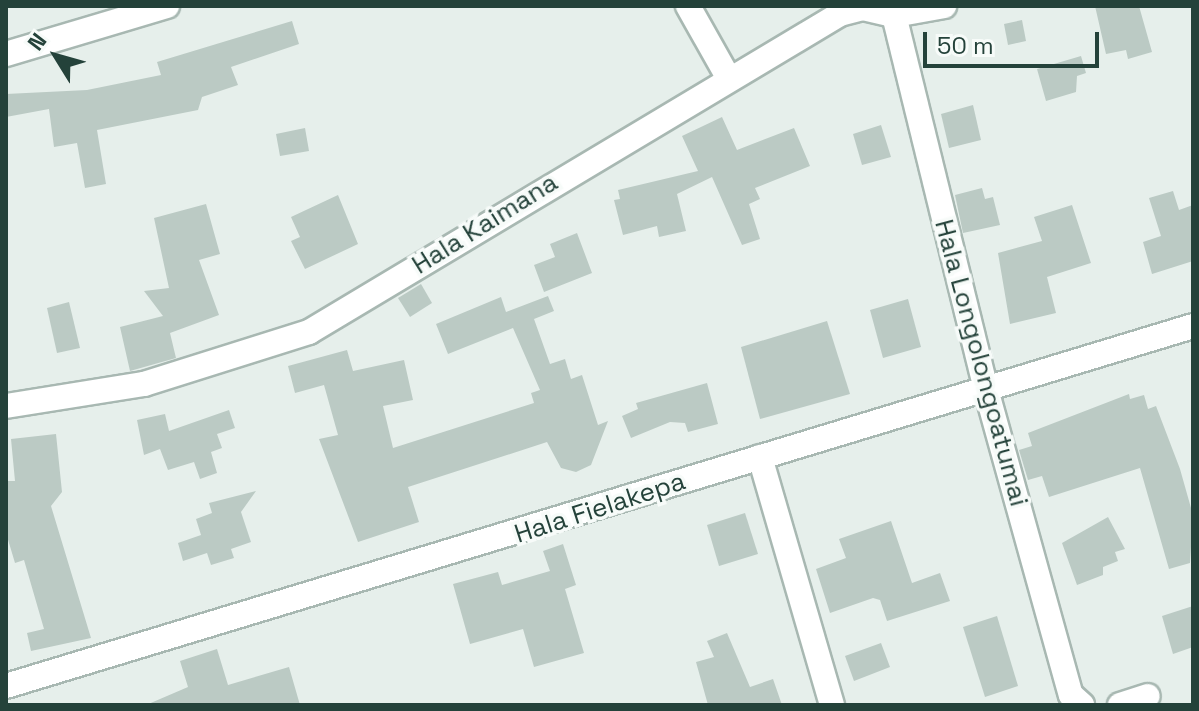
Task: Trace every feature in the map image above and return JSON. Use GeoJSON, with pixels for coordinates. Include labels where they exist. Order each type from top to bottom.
{"type":"FeatureCollection","features":[{"type":"Feature","properties":{"kind":"street"},"geometry":{"type":"LineString","coordinates":[[6,54],[167,6]]}},
{"type":"Feature","properties":{"kind":"street"},"geometry":{"type":"LineString","coordinates":[[688,6],[728,77]]}},
{"type":"Feature","properties":{"kind":"street","name":"Hala Kaimana"},"geometry":{"type":"LineString","coordinates":[[6,406],[144,384],[309,332],[728,77],[840,14],[863,8],[894,15],[944,6]]}},
{"type":"Feature","properties":{"kind":"street","name":"Hala Longolongoatumai"},"geometry":{"type":"LineString","coordinates":[[894,15],[987,393],[1071,695],[1082,705]]}},
{"type":"Feature","properties":{"kind":"street","name":"Hala Fielakepa"},"geometry":{"type":"LineString","coordinates":[[6,686],[449,557],[760,457],[987,393],[1193,326]]}},
{"type":"Feature","properties":{"kind":"street"},"geometry":{"type":"LineString","coordinates":[[760,457],[832,705]]}},
{"type":"Feature","properties":{"kind":"street"},"geometry":{"type":"LineString","coordinates":[[1120,705],[1148,696]]}},
{"type":"Feature","properties":{"kind":"building"},"geometry":{"type":"Polygon","coordinates":[[[1095,6],[1139,6],[1152,52],[1128,59],[1126,50],[1106,54],[1095,6]]]}},
{"type":"Feature","properties":{"kind":"building"},"geometry":{"type":"Polygon","coordinates":[[[1022,20],[1026,41],[1008,45],[1004,24],[1022,20]]]}},
{"type":"Feature","properties":{"kind":"building"},"geometry":{"type":"Polygon","coordinates":[[[292,21],[299,44],[231,67],[238,85],[202,97],[198,110],[97,130],[106,184],[85,188],[77,143],[54,147],[49,109],[6,117],[6,94],[87,90],[161,75],[157,62],[292,21]]]}},
{"type":"Feature","properties":{"kind":"building"},"geometry":{"type":"Polygon","coordinates":[[[1081,56],[1086,73],[1077,76],[1076,92],[1046,101],[1037,69],[1081,56]]]}},
{"type":"Feature","properties":{"kind":"building"},"geometry":{"type":"Polygon","coordinates":[[[973,105],[981,140],[949,148],[941,114],[973,105]]]}},
{"type":"Feature","properties":{"kind":"building"},"geometry":{"type":"Polygon","coordinates":[[[722,117],[737,150],[794,128],[810,166],[755,188],[760,199],[749,204],[760,239],[742,245],[712,177],[677,194],[686,231],[659,237],[657,226],[623,235],[614,200],[620,199],[618,190],[698,171],[682,136],[722,117]]]}},
{"type":"Feature","properties":{"kind":"building"},"geometry":{"type":"Polygon","coordinates":[[[881,125],[891,157],[862,165],[853,134],[881,125]]]}},
{"type":"Feature","properties":{"kind":"building"},"geometry":{"type":"Polygon","coordinates":[[[305,128],[309,151],[280,156],[276,134],[305,128]]]}},
{"type":"Feature","properties":{"kind":"building"},"geometry":{"type":"Polygon","coordinates":[[[982,188],[985,199],[993,197],[1000,225],[963,233],[955,195],[982,188]]]}},
{"type":"Feature","properties":{"kind":"building"},"geometry":{"type":"Polygon","coordinates":[[[1173,191],[1179,210],[1193,205],[1193,261],[1152,274],[1143,242],[1161,236],[1149,198],[1173,191]]]}},
{"type":"Feature","properties":{"kind":"building"},"geometry":{"type":"Polygon","coordinates":[[[338,195],[358,244],[305,269],[291,241],[300,237],[291,217],[338,195]]]}},
{"type":"Feature","properties":{"kind":"building"},"geometry":{"type":"Polygon","coordinates":[[[206,204],[220,254],[199,260],[219,315],[170,333],[176,358],[130,371],[120,327],[163,316],[144,291],[169,288],[154,218],[206,204]]]}},
{"type":"Feature","properties":{"kind":"building"},"geometry":{"type":"Polygon","coordinates":[[[1072,205],[1091,263],[1047,277],[1056,313],[1010,324],[998,253],[1042,241],[1034,217],[1072,205]]]}},
{"type":"Feature","properties":{"kind":"building"},"geometry":{"type":"Polygon","coordinates":[[[577,233],[592,273],[544,292],[534,265],[555,257],[550,244],[577,233]]]}},
{"type":"Feature","properties":{"kind":"building"},"geometry":{"type":"Polygon","coordinates":[[[421,284],[432,303],[410,317],[398,298],[421,284]]]}},
{"type":"Feature","properties":{"kind":"building"},"geometry":{"type":"Polygon","coordinates":[[[548,296],[554,311],[534,319],[550,364],[565,359],[571,379],[582,375],[598,425],[608,421],[591,465],[576,472],[561,468],[547,442],[408,487],[419,522],[358,542],[319,439],[338,435],[324,385],[295,393],[288,366],[347,350],[353,371],[404,360],[413,400],[383,406],[393,448],[534,403],[531,393],[540,390],[513,328],[448,354],[436,324],[501,297],[506,312],[548,296]]]}},
{"type":"Feature","properties":{"kind":"building"},"geometry":{"type":"Polygon","coordinates":[[[908,299],[921,347],[883,358],[870,310],[908,299]]]}},
{"type":"Feature","properties":{"kind":"building"},"geometry":{"type":"Polygon","coordinates":[[[69,302],[80,348],[57,353],[47,308],[69,302]]]}},
{"type":"Feature","properties":{"kind":"building"},"geometry":{"type":"Polygon","coordinates":[[[827,321],[850,394],[760,419],[741,347],[827,321]]]}},
{"type":"Feature","properties":{"kind":"building"},"geometry":{"type":"Polygon","coordinates":[[[707,383],[718,424],[688,432],[685,423],[670,422],[631,438],[622,416],[638,409],[636,403],[707,383]]]}},
{"type":"Feature","properties":{"kind":"building"},"geometry":{"type":"Polygon","coordinates":[[[1129,394],[1130,399],[1144,395],[1148,409],[1156,406],[1180,469],[1193,515],[1190,563],[1169,569],[1140,468],[1049,497],[1042,476],[1028,480],[1019,450],[1032,446],[1028,433],[1129,394]]]}},
{"type":"Feature","properties":{"kind":"building"},"geometry":{"type":"Polygon","coordinates":[[[229,410],[235,428],[217,434],[222,448],[211,452],[217,473],[200,479],[194,462],[168,470],[160,449],[144,455],[137,420],[165,414],[169,431],[229,410]]]}},
{"type":"Feature","properties":{"kind":"building"},"geometry":{"type":"Polygon","coordinates":[[[56,434],[62,492],[51,506],[91,638],[31,651],[27,633],[44,629],[24,560],[15,563],[6,533],[6,481],[15,481],[11,439],[56,434]]]}},
{"type":"Feature","properties":{"kind":"building"},"geometry":{"type":"Polygon","coordinates":[[[256,491],[241,512],[251,542],[231,549],[234,558],[211,565],[207,553],[183,561],[178,543],[201,535],[196,519],[212,513],[209,503],[256,491]]]}},
{"type":"Feature","properties":{"kind":"building"},"geometry":{"type":"Polygon","coordinates":[[[745,513],[758,554],[719,566],[707,525],[745,513]]]}},
{"type":"Feature","properties":{"kind":"building"},"geometry":{"type":"Polygon","coordinates":[[[1108,517],[1125,549],[1115,552],[1118,561],[1103,567],[1103,575],[1077,585],[1062,543],[1108,517]]]}},
{"type":"Feature","properties":{"kind":"building"},"geometry":{"type":"Polygon","coordinates":[[[891,521],[912,583],[940,573],[950,601],[887,621],[880,600],[873,598],[830,613],[816,569],[846,558],[839,539],[891,521]]]}},
{"type":"Feature","properties":{"kind":"building"},"geometry":{"type":"Polygon","coordinates":[[[563,544],[576,585],[565,589],[584,653],[534,667],[523,629],[470,644],[453,584],[498,572],[502,585],[550,571],[543,551],[563,544]]]}},
{"type":"Feature","properties":{"kind":"building"},"geometry":{"type":"Polygon","coordinates":[[[1193,606],[1193,647],[1173,654],[1162,616],[1193,606]]]}},
{"type":"Feature","properties":{"kind":"building"},"geometry":{"type":"Polygon","coordinates":[[[997,616],[1018,686],[985,697],[963,627],[997,616]]]}},
{"type":"Feature","properties":{"kind":"building"},"geometry":{"type":"Polygon","coordinates":[[[727,633],[750,687],[773,679],[782,705],[708,705],[696,662],[714,657],[707,641],[727,633]]]}},
{"type":"Feature","properties":{"kind":"building"},"geometry":{"type":"Polygon","coordinates":[[[881,643],[890,667],[854,681],[845,656],[881,643]]]}},
{"type":"Feature","properties":{"kind":"building"},"geometry":{"type":"Polygon","coordinates":[[[217,649],[228,685],[289,667],[300,705],[146,705],[188,687],[180,661],[217,649]]]}}]}
